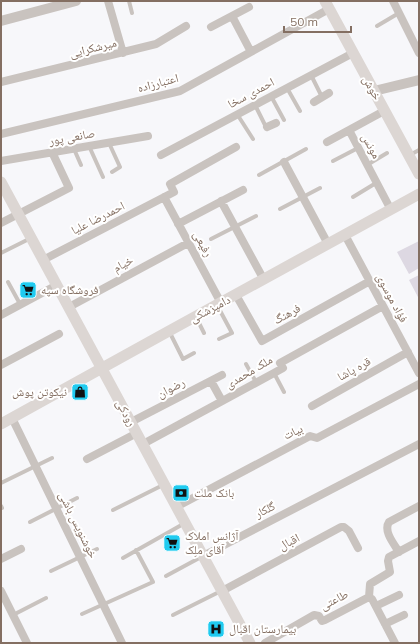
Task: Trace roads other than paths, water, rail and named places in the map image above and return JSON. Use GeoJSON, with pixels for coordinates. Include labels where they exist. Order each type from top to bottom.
{"type":"FeatureCollection","features":[{"type":"Feature","properties":{"kind":"main road","name":"خوش"},"geometry":{"type":"LineString","coordinates":[[327,5],[419,174]]}},
{"type":"Feature","properties":{"kind":"main road","name":"رودکی"},"geometry":{"type":"LineString","coordinates":[[1,182],[250,643]]}},
{"type":"Feature","properties":{"kind":"main road","name":"دامپزشکی"},"geometry":{"type":"LineString","coordinates":[[1,424],[419,194]]}},
{"type":"Feature","properties":{"kind":"street"},"geometry":{"type":"LineString","coordinates":[[1,21],[50,4],[76,1]]}},
{"type":"Feature","properties":{"kind":"street"},"geometry":{"type":"LineString","coordinates":[[108,1],[123,53]]}},
{"type":"Feature","properties":{"kind":"street"},"geometry":{"type":"LineString","coordinates":[[393,1],[419,53]]}},
{"type":"Feature","properties":{"kind":"street","name":"اعتبارزاده"},"geometry":{"type":"LineString","coordinates":[[1,134],[173,93],[186,88],[251,52],[327,5]]}},
{"type":"Feature","properties":{"kind":"street"},"geometry":{"type":"LineString","coordinates":[[211,27],[249,7]]}},
{"type":"Feature","properties":{"kind":"street"},"geometry":{"type":"LineString","coordinates":[[232,16],[251,52]]}},
{"type":"Feature","properties":{"kind":"street","name":"میرشکرایی"},"geometry":{"type":"LineString","coordinates":[[1,82],[156,44],[186,26]]}},
{"type":"Feature","properties":{"kind":"street","name":"احمدی سخا"},"geometry":{"type":"LineString","coordinates":[[161,155],[353,53]]}},
{"type":"Feature","properties":{"kind":"street"},"geometry":{"type":"LineString","coordinates":[[374,91],[419,80]]}},
{"type":"Feature","properties":{"kind":"street"},"geometry":{"type":"LineString","coordinates":[[314,102],[326,95]]}},
{"type":"Feature","properties":{"kind":"street","name":"مونس"},"geometry":{"type":"LineString","coordinates":[[384,110],[349,130],[391,210]]}},
{"type":"Feature","properties":{"kind":"street"},"geometry":{"type":"LineString","coordinates":[[267,127],[280,121]]}},
{"type":"Feature","properties":{"kind":"street"},"geometry":{"type":"LineString","coordinates":[[327,142],[349,130]]}},
{"type":"Feature","properties":{"kind":"street","name":"صانعی پور"},"geometry":{"type":"LineString","coordinates":[[1,161],[148,136]]}},
{"type":"Feature","properties":{"kind":"street"},"geometry":{"type":"LineString","coordinates":[[164,197],[174,192],[170,184],[236,147]]}},
{"type":"Feature","properties":{"kind":"street"},"geometry":{"type":"LineString","coordinates":[[1,223],[69,188],[52,152]]}},
{"type":"Feature","properties":{"kind":"street"},"geometry":{"type":"LineString","coordinates":[[284,162],[328,244]]}},
{"type":"Feature","properties":{"kind":"street"},"geometry":{"type":"LineString","coordinates":[[178,224],[243,190]]}},
{"type":"Feature","properties":{"kind":"street","name":"رفیعی"},"geometry":{"type":"LineString","coordinates":[[164,197],[219,304]]}},
{"type":"Feature","properties":{"kind":"street","name":"احمدرضا علیا"},"geometry":{"type":"LineString","coordinates":[[43,260],[164,197]]}},
{"type":"Feature","properties":{"kind":"street"},"geometry":{"type":"LineString","coordinates":[[221,201],[264,280]]}},
{"type":"Feature","properties":{"kind":"street","name":"فؤاد موسوی"},"geometry":{"type":"LineString","coordinates":[[345,235],[419,373]]}},
{"type":"Feature","properties":{"kind":"street","name":"خیام"},"geometry":{"type":"LineString","coordinates":[[69,307],[188,243]]}},
{"type":"Feature","properties":{"kind":"street","name":"فرهنگ"},"geometry":{"type":"LineString","coordinates":[[236,295],[262,341],[370,281]]}},
{"type":"Feature","properties":{"kind":"street"},"geometry":{"type":"LineString","coordinates":[[1,315],[56,285]]}},
{"type":"Feature","properties":{"kind":"street","name":"ملک محمدی"},"geometry":{"type":"LineString","coordinates":[[143,444],[274,374],[283,368],[280,362],[383,306]]}},
{"type":"Feature","properties":{"kind":"street"},"geometry":{"type":"LineString","coordinates":[[1,365],[59,334]]}},
{"type":"Feature","properties":{"kind":"street","name":"قره پاشا"},"geometry":{"type":"LineString","coordinates":[[312,406],[408,352]]}},
{"type":"Feature","properties":{"kind":"street","name":"رضوان"},"geometry":{"type":"LineString","coordinates":[[131,422],[222,375]]}},
{"type":"Feature","properties":{"kind":"street"},"geometry":{"type":"LineString","coordinates":[[211,381],[222,402]]}},
{"type":"Feature","properties":{"kind":"street","name":"بیات"},"geometry":{"type":"LineString","coordinates":[[176,507],[310,436],[317,438],[419,384]]}},
{"type":"Feature","properties":{"kind":"street","name":"خوشنویس باشی"},"geometry":{"type":"LineString","coordinates":[[12,418],[122,643]]}},
{"type":"Feature","properties":{"kind":"street"},"geometry":{"type":"LineString","coordinates":[[87,459],[137,433]]}},
{"type":"Feature","properties":{"kind":"street","name":"گلکار"},"geometry":{"type":"LineString","coordinates":[[203,556],[419,444]]}},
{"type":"Feature","properties":{"kind":"street"},"geometry":{"type":"LineString","coordinates":[[399,552],[387,531],[387,525],[389,522],[419,506]]}},
{"type":"Feature","properties":{"kind":"street","name":"اقبال"},"geometry":{"type":"LineString","coordinates":[[222,591],[341,527],[344,527],[349,531],[358,548]]}},
{"type":"Feature","properties":{"kind":"street"},"geometry":{"type":"LineString","coordinates":[[395,643],[376,606],[369,597],[370,584],[390,572],[388,559],[419,541]]}},
{"type":"Feature","properties":{"kind":"street"},"geometry":{"type":"LineString","coordinates":[[1,559],[21,549]]}},
{"type":"Feature","properties":{"kind":"street"},"geometry":{"type":"LineString","coordinates":[[1,591],[27,643]]}},
{"type":"Feature","properties":{"kind":"street"},"geometry":{"type":"LineString","coordinates":[[376,606],[398,595]]}},
{"type":"Feature","properties":{"kind":"street","name":"طاعتی"},"geometry":{"type":"LineString","coordinates":[[265,643],[314,615],[319,616],[322,621],[369,597]]}},
{"type":"Feature","properties":{"kind":"street"},"geometry":{"type":"LineString","coordinates":[[385,624],[404,614]]}},
{"type":"Feature","properties":{"kind":"lane"},"geometry":{"type":"LineString","coordinates":[[129,1],[132,13]]}},
{"type":"Feature","properties":{"kind":"lane"},"geometry":{"type":"LineString","coordinates":[[377,26],[399,14]]}},
{"type":"Feature","properties":{"kind":"lane"},"geometry":{"type":"LineString","coordinates":[[311,75],[326,95]]}},
{"type":"Feature","properties":{"kind":"lane"},"geometry":{"type":"LineString","coordinates":[[287,88],[300,110]]}},
{"type":"Feature","properties":{"kind":"lane"},"geometry":{"type":"LineString","coordinates":[[271,96],[280,121]]}},
{"type":"Feature","properties":{"kind":"lane"},"geometry":{"type":"LineString","coordinates":[[255,105],[267,127]]}},
{"type":"Feature","properties":{"kind":"lane"},"geometry":{"type":"LineString","coordinates":[[237,114],[253,139]]}},
{"type":"Feature","properties":{"kind":"lane"},"geometry":{"type":"LineString","coordinates":[[109,142],[120,167],[112,172]]}},
{"type":"Feature","properties":{"kind":"lane"},"geometry":{"type":"LineString","coordinates":[[88,146],[103,177]]}},
{"type":"Feature","properties":{"kind":"lane"},"geometry":{"type":"LineString","coordinates":[[73,148],[81,165]]}},
{"type":"Feature","properties":{"kind":"lane"},"geometry":{"type":"LineString","coordinates":[[333,161],[358,148]]}},
{"type":"Feature","properties":{"kind":"lane"},"geometry":{"type":"LineString","coordinates":[[259,175],[306,149]]}},
{"type":"Feature","properties":{"kind":"lane"},"geometry":{"type":"LineString","coordinates":[[409,155],[419,150]]}},
{"type":"Feature","properties":{"kind":"lane"},"geometry":{"type":"LineString","coordinates":[[367,165],[387,153]]}},
{"type":"Feature","properties":{"kind":"lane"},"geometry":{"type":"LineString","coordinates":[[353,197],[376,183]]}},
{"type":"Feature","properties":{"kind":"lane"},"geometry":{"type":"LineString","coordinates":[[280,209],[320,188]]}},
{"type":"Feature","properties":{"kind":"lane"},"geometry":{"type":"LineString","coordinates":[[211,239],[256,216]]}},
{"type":"Feature","properties":{"kind":"lane"},"geometry":{"type":"LineString","coordinates":[[1,253],[31,238]]}},
{"type":"Feature","properties":{"kind":"lane"},"geometry":{"type":"LineString","coordinates":[[8,282],[21,304]]}},
{"type":"Feature","properties":{"kind":"lane"},"geometry":{"type":"LineString","coordinates":[[219,304],[232,333],[219,339]]}},
{"type":"Feature","properties":{"kind":"lane"},"geometry":{"type":"LineString","coordinates":[[196,317],[204,333]]}},
{"type":"Feature","properties":{"kind":"lane"},"geometry":{"type":"LineString","coordinates":[[169,331],[183,359],[194,353]]}},
{"type":"Feature","properties":{"kind":"lane"},"geometry":{"type":"LineString","coordinates":[[246,364],[257,383]]}},
{"type":"Feature","properties":{"kind":"lane"},"geometry":{"type":"LineString","coordinates":[[274,374],[284,392]]}},
{"type":"Feature","properties":{"kind":"lane"},"geometry":{"type":"LineString","coordinates":[[1,483],[52,458]]}},
{"type":"Feature","properties":{"kind":"lane"},"geometry":{"type":"LineString","coordinates":[[113,510],[164,484]]}},
{"type":"Feature","properties":{"kind":"lane"},"geometry":{"type":"LineString","coordinates":[[30,522],[76,498]]}},
{"type":"Feature","properties":{"kind":"lane"},"geometry":{"type":"LineString","coordinates":[[123,558],[185,523]]}},
{"type":"Feature","properties":{"kind":"lane"},"geometry":{"type":"LineString","coordinates":[[51,571],[97,549]]}},
{"type":"Feature","properties":{"kind":"lane"},"geometry":{"type":"LineString","coordinates":[[82,614],[152,582],[136,550]]}},
{"type":"Feature","properties":{"kind":"lane"},"geometry":{"type":"LineString","coordinates":[[166,576],[203,556]]}},
{"type":"Feature","properties":{"kind":"lane"},"geometry":{"type":"LineString","coordinates":[[173,615],[222,591]]}},
{"type":"Feature","properties":{"kind":"lane"},"geometry":{"type":"LineString","coordinates":[[13,615],[46,598]]}},
{"type":"Feature","properties":{"kind":"place","name":"فروشگاه سپه"},"geometry":{"type":"Point","coordinates":[28,290]}},
{"type":"Feature","properties":{"kind":"place","name":"نیکوتن پوش"},"geometry":{"type":"Point","coordinates":[80,392]}},
{"type":"Feature","properties":{"kind":"place","name":"بانک ملت"},"geometry":{"type":"Point","coordinates":[181,493]}},
{"type":"Feature","properties":{"kind":"place","name":"آژانس املاک آقای ملِک"},"geometry":{"type":"Point","coordinates":[172,543]}},
{"type":"Feature","properties":{"kind":"place","name":"بیمارستان اقبال"},"geometry":{"type":"Point","coordinates":[216,629]}}]}
